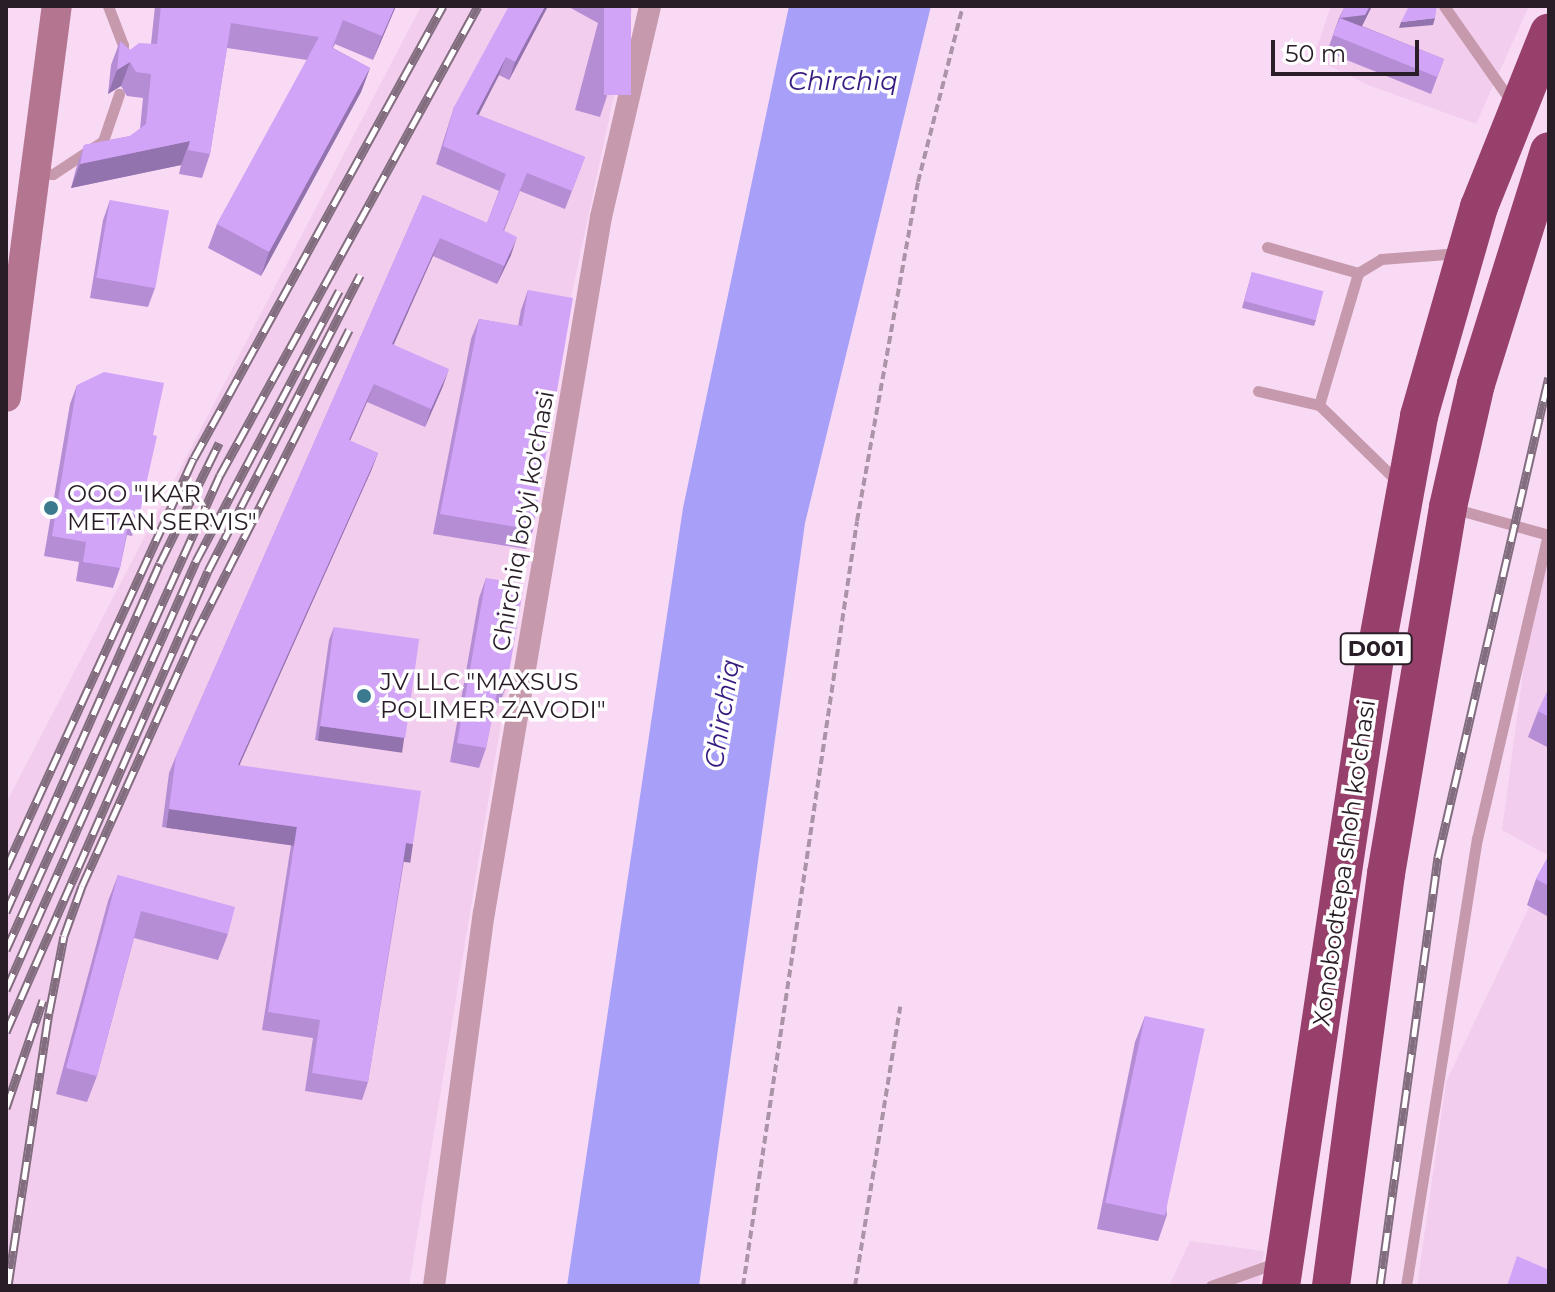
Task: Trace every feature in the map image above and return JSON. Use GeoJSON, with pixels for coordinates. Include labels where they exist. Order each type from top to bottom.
{"type":"FeatureCollection","features":[{"type":"Feature","properties":{"kind":"highway","name":"Xonobodtepa shoh ko'chasi"},"geometry":{"type":"LineString","coordinates":[[1284,1272],[1404,487],[1465,253],[1549,32]]}},
{"type":"Feature","properties":{"kind":"highway","name":"Xonobodtepa shoh ko'chasi"},"geometry":{"type":"LineString","coordinates":[[1331,1286],[1386,874],[1448,507],[1476,384],[1549,151]]}},
{"type":"Feature","properties":{"kind":"main road"},"geometry":{"type":"LineString","coordinates":[[6,248],[38,6]]}},
{"type":"Feature","properties":{"kind":"main road"},"geometry":{"type":"LineString","coordinates":[[6,397],[57,6]]}},
{"type":"Feature","properties":{"kind":"street","name":"Chirchiq bo'yi ko'chasi"},"geometry":{"type":"LineString","coordinates":[[434,1286],[484,913],[601,217],[650,6]]}},
{"type":"Feature","properties":{"kind":"lane"},"geometry":{"type":"LineString","coordinates":[[108,6],[123,45],[122,66]]}},
{"type":"Feature","properties":{"kind":"lane"},"geometry":{"type":"LineString","coordinates":[[1444,6],[1517,110]]}},
{"type":"Feature","properties":{"kind":"lane"},"geometry":{"type":"LineString","coordinates":[[35,173],[53,174],[103,141],[119,94]]}},
{"type":"Feature","properties":{"kind":"lane"},"geometry":{"type":"LineString","coordinates":[[1267,247],[1358,273]]}},
{"type":"Feature","properties":{"kind":"lane"},"geometry":{"type":"LineString","coordinates":[[1319,405],[1358,273],[1381,259],[1465,253]]}},
{"type":"Feature","properties":{"kind":"lane"},"geometry":{"type":"LineString","coordinates":[[1258,391],[1319,405],[1404,487]]}},
{"type":"Feature","properties":{"kind":"lane"},"geometry":{"type":"LineString","coordinates":[[1406,1286],[1477,839],[1548,534],[1448,507]]}},
{"type":"Feature","properties":{"kind":"lane"},"geometry":{"type":"LineString","coordinates":[[1211,1286],[1284,1272]]}},
{"type":"Feature","properties":{"kind":"path"},"geometry":{"type":"LineString","coordinates":[[743,1286],[857,521],[918,182],[963,6]]}},
{"type":"Feature","properties":{"kind":"path"},"geometry":{"type":"LineString","coordinates":[[855,1286],[900,1007]]}},
{"type":"Feature","properties":{"kind":"shaded area"},"geometry":{"type":"Polygon","coordinates":[[[421,6],[633,6],[569,307],[409,1286],[6,1286],[6,803],[421,6]]]}},
{"type":"Feature","properties":{"kind":"shaded area"},"geometry":{"type":"Polygon","coordinates":[[[1331,6],[1529,6],[1476,124],[1368,85],[1313,58],[1331,6]]]}},
{"type":"Feature","properties":{"kind":"shaded area"},"geometry":{"type":"Polygon","coordinates":[[[1549,545],[1549,856],[1502,830],[1537,567],[1549,545]]]}},
{"type":"Feature","properties":{"kind":"shaded area"},"geometry":{"type":"Polygon","coordinates":[[[1549,865],[1549,1286],[1417,1286],[1446,1082],[1549,865]]]}},
{"type":"Feature","properties":{"kind":"shaded area"},"geometry":{"type":"Polygon","coordinates":[[[1190,1241],[1264,1251],[1259,1286],[1169,1286],[1190,1241]]]}},
{"type":"Feature","properties":{"kind":"water","name":"Chirchiq"},"geometry":{"type":"Polygon","coordinates":[[[789,6],[931,6],[805,523],[699,1286],[567,1286],[683,508],[789,6]]]}},
{"type":"Feature","properties":{"kind":"building"},"geometry":{"type":"Polygon","coordinates":[[[161,6],[395,6],[382,36],[343,20],[332,48],[370,68],[269,252],[217,224],[319,37],[231,23],[210,154],[188,150],[190,141],[80,164],[84,145],[130,136],[146,124],[151,74],[136,72],[130,62],[117,70],[120,41],[130,50],[139,43],[157,44],[161,6]]]}},
{"type":"Feature","properties":{"kind":"building"},"geometry":{"type":"Polygon","coordinates":[[[509,6],[545,6],[515,62],[506,57],[476,114],[585,157],[572,191],[527,173],[503,230],[517,237],[504,266],[440,238],[392,344],[449,369],[431,409],[374,384],[349,440],[378,453],[238,765],[421,791],[413,844],[406,843],[368,1082],[312,1073],[320,1020],[268,1012],[297,827],[169,809],[176,756],[423,195],[487,223],[506,174],[443,146],[454,107],[509,6]]]}},
{"type":"Feature","properties":{"kind":"building"},"geometry":{"type":"Polygon","coordinates":[[[604,6],[631,6],[631,95],[604,95],[604,6]]]}},
{"type":"Feature","properties":{"kind":"building"},"geometry":{"type":"Polygon","coordinates":[[[1345,6],[1370,6],[1365,15],[1340,18],[1345,6]]]}},
{"type":"Feature","properties":{"kind":"building"},"geometry":{"type":"Polygon","coordinates":[[[1409,6],[1437,6],[1435,18],[1401,22],[1409,6]]]}},
{"type":"Feature","properties":{"kind":"building"},"geometry":{"type":"Polygon","coordinates":[[[1340,18],[1444,59],[1437,77],[1333,35],[1340,18]]]}},
{"type":"Feature","properties":{"kind":"building"},"geometry":{"type":"Polygon","coordinates":[[[110,200],[169,210],[155,288],[96,278],[110,200]]]}},
{"type":"Feature","properties":{"kind":"building"},"geometry":{"type":"Polygon","coordinates":[[[1252,272],[1323,291],[1316,320],[1244,301],[1252,272]]]}},
{"type":"Feature","properties":{"kind":"building"},"geometry":{"type":"Polygon","coordinates":[[[528,290],[573,298],[533,530],[440,514],[479,319],[522,326],[528,290]]]}},
{"type":"Feature","properties":{"kind":"building"},"geometry":{"type":"Polygon","coordinates":[[[104,372],[164,383],[153,435],[157,436],[139,516],[130,515],[120,568],[83,562],[86,542],[52,536],[77,385],[104,372]]]}},
{"type":"Feature","properties":{"kind":"building"},"geometry":{"type":"Polygon","coordinates":[[[486,578],[524,584],[507,684],[499,682],[486,748],[457,743],[486,578]]]}},
{"type":"Feature","properties":{"kind":"building","name":"JV LLC \"MAXSUS POLIMER ZAVODI\""},"geometry":{"type":"Polygon","coordinates":[[[334,627],[419,639],[405,738],[320,726],[334,627]]]}},
{"type":"Feature","properties":{"kind":"building"},"geometry":{"type":"Polygon","coordinates":[[[1549,688],[1549,717],[1538,711],[1549,688]]]}},
{"type":"Feature","properties":{"kind":"building"},"geometry":{"type":"Polygon","coordinates":[[[1549,855],[1549,886],[1536,879],[1549,855]]]}},
{"type":"Feature","properties":{"kind":"building"},"geometry":{"type":"Polygon","coordinates":[[[118,875],[235,907],[228,934],[141,911],[97,1076],[66,1068],[118,875]]]}},
{"type":"Feature","properties":{"kind":"building"},"geometry":{"type":"Polygon","coordinates":[[[1145,1016],[1205,1029],[1165,1216],[1105,1203],[1145,1016]]]}},
{"type":"Feature","properties":{"kind":"building"},"geometry":{"type":"Polygon","coordinates":[[[1517,1256],[1549,1270],[1549,1286],[1507,1286],[1517,1256]]]}},
{"type":"Feature","properties":{"kind":"railway"},"geometry":{"type":"LineString","coordinates":[[6,868],[194,458],[443,6]]}},
{"type":"Feature","properties":{"kind":"railway"},"geometry":{"type":"LineString","coordinates":[[6,950],[220,475],[478,6]]}},
{"type":"Feature","properties":{"kind":"railway"},"geometry":{"type":"LineString","coordinates":[[6,1032],[208,571],[360,275]]}},
{"type":"Feature","properties":{"kind":"railway"},"geometry":{"type":"LineString","coordinates":[[6,990],[196,561],[339,291]]}},
{"type":"Feature","properties":{"kind":"railway"},"geometry":{"type":"LineString","coordinates":[[8,1286],[49,1013],[64,936],[82,886],[195,635],[349,330]]}},
{"type":"Feature","properties":{"kind":"railway"},"geometry":{"type":"LineString","coordinates":[[1380,1286],[1438,857],[1549,378]]}},
{"type":"Feature","properties":{"kind":"railway"},"geometry":{"type":"LineString","coordinates":[[6,912],[160,563],[219,443]]}},
{"type":"Feature","properties":{"kind":"railway"},"geometry":{"type":"LineString","coordinates":[[6,1108],[43,1000]]}},
{"type":"Feature","properties":{"kind":"place","name":"OOO \"IKAR METAN SERVIS\""},"geometry":{"type":"Point","coordinates":[51,508]}},
{"type":"Feature","properties":{"kind":"place","name":"JV LLC \"MAXSUS POLIMER ZAVODI\""},"geometry":{"type":"Point","coordinates":[364,696]}}]}
